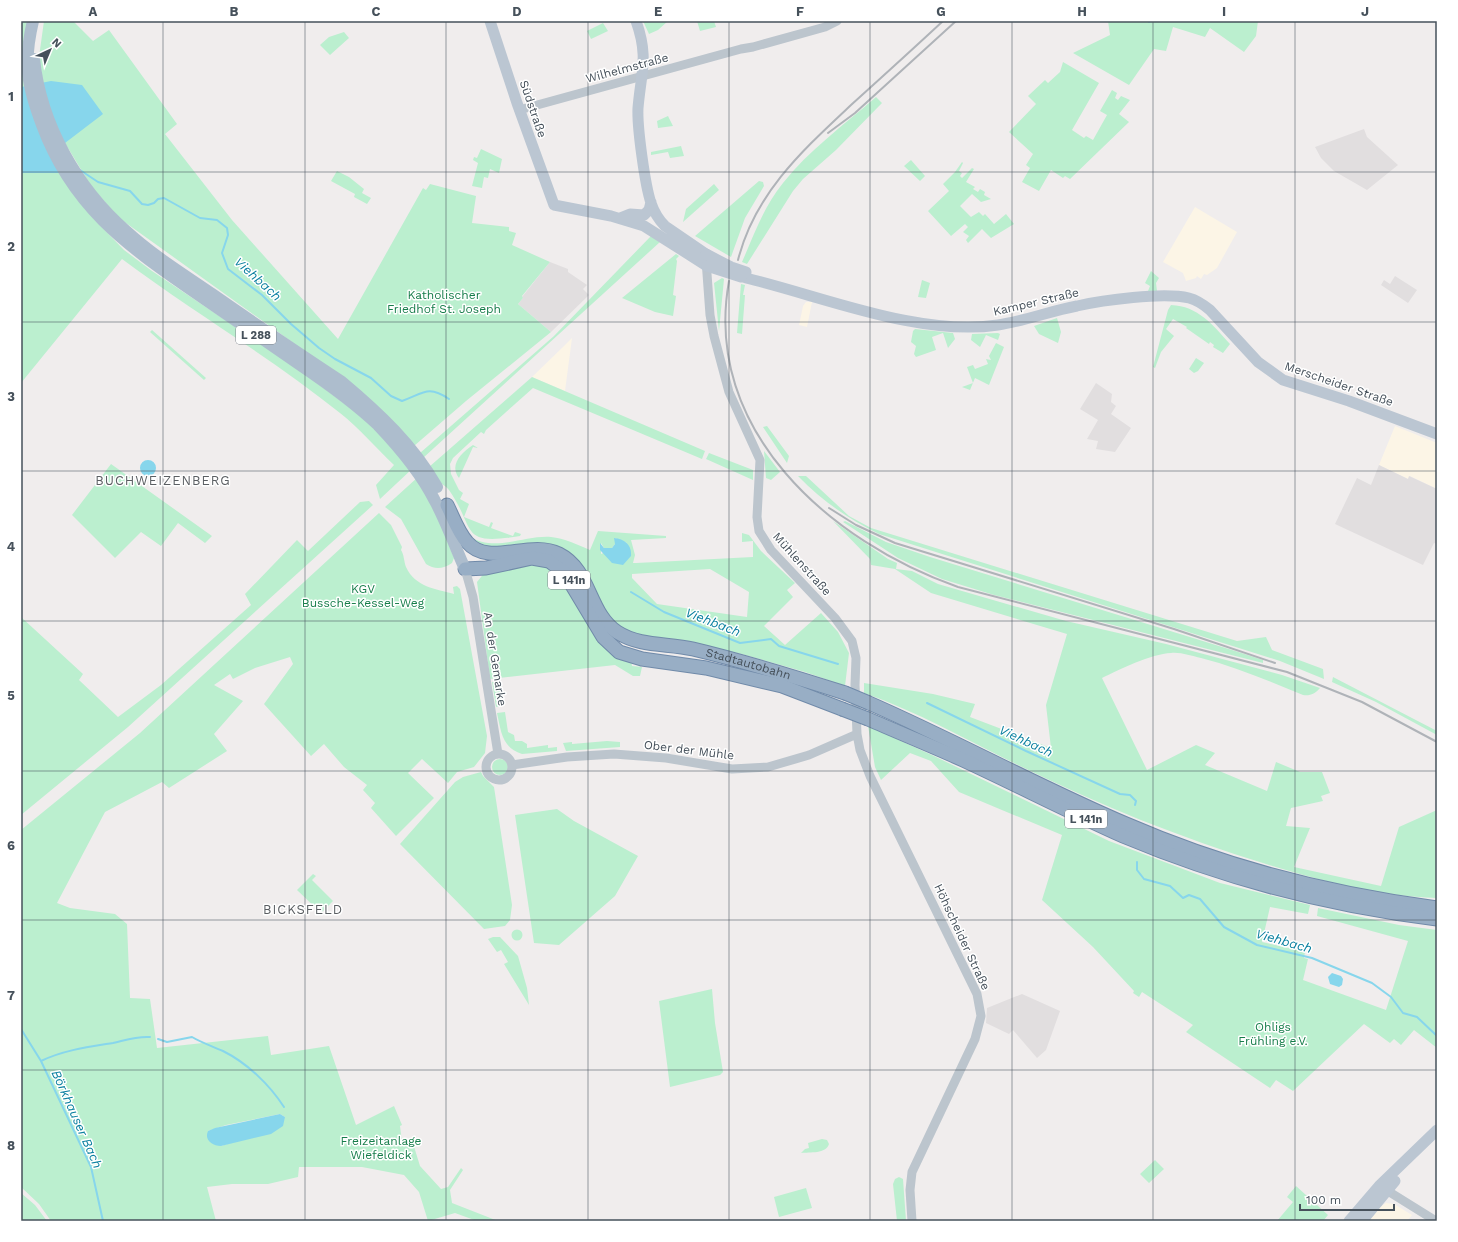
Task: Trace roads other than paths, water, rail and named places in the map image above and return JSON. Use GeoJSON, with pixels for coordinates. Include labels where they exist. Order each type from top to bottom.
{"type":"FeatureCollection","features":[{"type":"Feature","properties":{"kind":"highway","name":"L 288"},"geometry":{"type":"LineString","coordinates":[[447,505],[465,540],[474,548],[491,554],[512,552]]}},
{"type":"Feature","properties":{"kind":"highway","name":"Stadtautobahn"},"geometry":{"type":"LineString","coordinates":[[512,552],[539,548],[549,550],[565,557],[580,573],[604,620],[618,632],[647,643],[691,648],[719,655],[844,693],[917,724],[1061,795],[1142,831],[1228,863],[1319,893]]}},
{"type":"Feature","properties":{"kind":"highway"},"geometry":{"type":"LineString","coordinates":[[465,569],[476,562],[512,552]]}},
{"type":"Feature","properties":{"kind":"highway","name":"Stadtautobahn"},"geometry":{"type":"LineString","coordinates":[[465,569],[486,568],[532,558],[552,563],[561,569],[568,578],[600,634],[609,645],[625,655],[706,668],[782,686],[868,719],[962,760],[1124,836],[1220,872],[1319,893]]}},
{"type":"Feature","properties":{"kind":"highway","name":"L 141n"},"geometry":{"type":"LineString","coordinates":[[1319,893],[1437,908]]}},
{"type":"Feature","properties":{"kind":"highway","name":"L 141n"},"geometry":{"type":"LineString","coordinates":[[1319,893],[1389,913],[1437,919]]}},
{"type":"Feature","properties":{"kind":"main road","name":"L 288"},"geometry":{"type":"LineString","coordinates":[[32,71],[26,59],[28,41],[33,21]]}},
{"type":"Feature","properties":{"kind":"main road","name":"L 288"},"geometry":{"type":"LineString","coordinates":[[40,21],[32,71],[38,116],[50,146],[74,185],[100,212],[119,237],[142,256],[338,391],[377,425],[410,461],[423,480],[436,502],[465,569]]}},
{"type":"Feature","properties":{"kind":"main road","name":"Südstraße"},"geometry":{"type":"LineString","coordinates":[[490,21],[519,110],[554,205],[622,217]]}},
{"type":"Feature","properties":{"kind":"main road"},"geometry":{"type":"LineString","coordinates":[[622,217],[659,220],[651,202],[638,123],[638,109],[644,76],[642,39],[636,21]]}},
{"type":"Feature","properties":{"kind":"main road"},"geometry":{"type":"LineString","coordinates":[[622,217],[630,214],[644,215],[649,210],[651,202]]}},
{"type":"Feature","properties":{"kind":"main road","name":"L 288"},"geometry":{"type":"LineString","coordinates":[[100,212],[149,250],[342,382],[390,425],[418,458],[447,505],[460,539],[465,569]]}},
{"type":"Feature","properties":{"kind":"main road","name":"Kamper Straße"},"geometry":{"type":"LineString","coordinates":[[622,217],[652,230],[707,266],[719,271],[746,275],[877,314],[937,325],[965,327],[999,325],[1077,306],[1103,302],[1153,297],[1188,298]]}},
{"type":"Feature","properties":{"kind":"main road","name":"Kamper Straße"},"geometry":{"type":"LineString","coordinates":[[659,220],[672,232],[706,254],[746,275]]}},
{"type":"Feature","properties":{"kind":"main road","name":"Merscheider Straße"},"geometry":{"type":"LineString","coordinates":[[1188,298],[1210,310],[1258,362],[1283,380],[1349,401],[1437,434]]}},
{"type":"Feature","properties":{"kind":"main road"},"geometry":{"type":"LineString","coordinates":[[1350,1221],[1437,1130]]}},
{"type":"Feature","properties":{"kind":"main road"},"geometry":{"type":"LineString","coordinates":[[1362,1221],[1383,1188],[1437,1140]]}},
{"type":"Feature","properties":{"kind":"street","name":"Wilhelmstraße"},"geometry":{"type":"LineString","coordinates":[[741,48],[751,42],[822,21]]}},
{"type":"Feature","properties":{"kind":"street","name":"Wilhelmstraße"},"geometry":{"type":"LineString","coordinates":[[519,110],[741,48],[760,45],[837,21]]}},
{"type":"Feature","properties":{"kind":"street","name":"Mühlenstraße"},"geometry":{"type":"LineString","coordinates":[[706,254],[710,315],[729,392],[760,460],[757,517],[759,531],[768,547],[835,618],[852,641],[856,658],[855,686],[857,734]]}},
{"type":"Feature","properties":{"kind":"street","name":"An der Gemarke"},"geometry":{"type":"LineString","coordinates":[[465,569],[472,597],[498,754]]}},
{"type":"Feature","properties":{"kind":"street","name":"Ober der Mühle"},"geometry":{"type":"LineString","coordinates":[[512,765],[567,757],[614,754],[666,758],[732,769],[768,767],[810,755],[857,734]]}},
{"type":"Feature","properties":{"kind":"street","name":"Höhscheider Straße"},"geometry":{"type":"LineString","coordinates":[[857,734],[860,750],[870,776],[973,985],[981,1011],[975,1039],[912,1172],[910,1190],[912,1221]]}},
{"type":"Feature","properties":{"kind":"street"},"geometry":{"type":"LineString","coordinates":[[498,754],[507,757],[512,765],[511,772],[505,779],[498,780],[492,778],[488,773],[486,765],[490,758],[498,754]]}},
{"type":"Feature","properties":{"kind":"street"},"geometry":{"type":"LineString","coordinates":[[1383,1188],[1436,1221]]}},
{"type":"Feature","properties":{"kind":"water"},"geometry":{"type":"Polygon","coordinates":[[[51,81],[82,85],[103,114],[65,143],[59,173],[21,173],[21,87],[51,81]]]}},
{"type":"Feature","properties":{"kind":"water"},"geometry":{"type":"Polygon","coordinates":[[[148,460],[154,462],[156,468],[154,474],[148,476],[142,474],[140,468],[142,462],[148,460]]]}},
{"type":"Feature","properties":{"kind":"water"},"geometry":{"type":"Polygon","coordinates":[[[614,538],[627,543],[631,552],[631,556],[623,565],[612,563],[600,550],[600,543],[604,548],[612,548],[615,544],[614,538]]]}},
{"type":"Feature","properties":{"kind":"water"},"geometry":{"type":"Polygon","coordinates":[[[1332,973],[1341,976],[1343,979],[1342,985],[1339,987],[1330,984],[1328,977],[1332,973]]]}},
{"type":"Feature","properties":{"kind":"water"},"geometry":{"type":"Polygon","coordinates":[[[280,1114],[285,1117],[283,1126],[271,1134],[221,1146],[212,1144],[208,1140],[208,1131],[215,1128],[280,1114]]]}},
{"type":"Feature","properties":{"kind":"waterway","name":"Viehbach"},"geometry":{"type":"LineString","coordinates":[[80,170],[98,182],[130,191],[142,204],[148,205],[154,203],[158,199],[164,198],[200,218],[217,220],[227,228],[228,235],[222,253],[228,269],[262,295],[291,324],[319,348],[335,359],[371,378],[391,396],[402,401],[421,393],[431,391],[449,399]]}},
{"type":"Feature","properties":{"kind":"waterway","name":"Viehbach"},"geometry":{"type":"LineString","coordinates":[[631,592],[664,612],[740,643],[771,639],[779,646],[838,664]]}},
{"type":"Feature","properties":{"kind":"waterway","name":"Viehbach"},"geometry":{"type":"LineString","coordinates":[[927,703],[1120,794],[1130,795],[1136,801],[1135,805]]}},
{"type":"Feature","properties":{"kind":"waterway","name":"Viehbach"},"geometry":{"type":"LineString","coordinates":[[1137,862],[1137,870],[1144,879],[1170,886],[1183,898],[1189,895],[1200,899],[1224,927],[1257,945],[1312,958],[1372,983],[1391,997],[1403,1013],[1417,1017],[1437,1036]]}},
{"type":"Feature","properties":{"kind":"waterway","name":"Börkhauser Bach"},"geometry":{"type":"LineString","coordinates":[[21,1029],[41,1061],[91,1167],[103,1221]]}},
{"type":"Feature","properties":{"kind":"waterway"},"geometry":{"type":"LineString","coordinates":[[41,1061],[76,1049],[136,1038],[150,1037]]}},
{"type":"Feature","properties":{"kind":"waterway"},"geometry":{"type":"LineString","coordinates":[[158,1039],[167,1042],[192,1037],[223,1051],[241,1062],[257,1075],[272,1090],[284,1107]]}},
{"type":"Feature","properties":{"kind":"railway"},"geometry":{"type":"LineString","coordinates":[[738,260],[746,236],[756,214],[783,174],[815,139],[943,21]]}},
{"type":"Feature","properties":{"kind":"railway"},"geometry":{"type":"LineString","coordinates":[[828,133],[855,113],[956,21]]}},
{"type":"Feature","properties":{"kind":"railway"},"geometry":{"type":"LineString","coordinates":[[729,281],[726,335],[735,385],[756,431],[785,473],[822,510],[864,541],[910,567],[958,587],[1287,672],[1362,702],[1437,742]]}},
{"type":"Feature","properties":{"kind":"railway"},"geometry":{"type":"LineString","coordinates":[[829,508],[856,525],[895,543],[1174,629],[1275,663]]}},
{"type":"Feature","properties":{"kind":"district","name":"BUCHWEIZENBERG"},"geometry":{"type":"Point","coordinates":[163,480]}},
{"type":"Feature","properties":{"kind":"district","name":"BICKSFELD"},"geometry":{"type":"Point","coordinates":[303,909]}},
{"type":"Feature","properties":{"kind":"park label","name":"Katholischer Friedhof St. Joseph"},"geometry":{"type":"Point","coordinates":[444,302]}},
{"type":"Feature","properties":{"kind":"park label","name":"KGV Bussche-Kessel-Weg"},"geometry":{"type":"Point","coordinates":[363,596]}},
{"type":"Feature","properties":{"kind":"park label","name":"Ohligs Frühling e.V."},"geometry":{"type":"Point","coordinates":[1273,1034]}},
{"type":"Feature","properties":{"kind":"park label","name":"Freizeitanlage Wiefeldick"},"geometry":{"type":"Point","coordinates":[381,1148]}}]}
